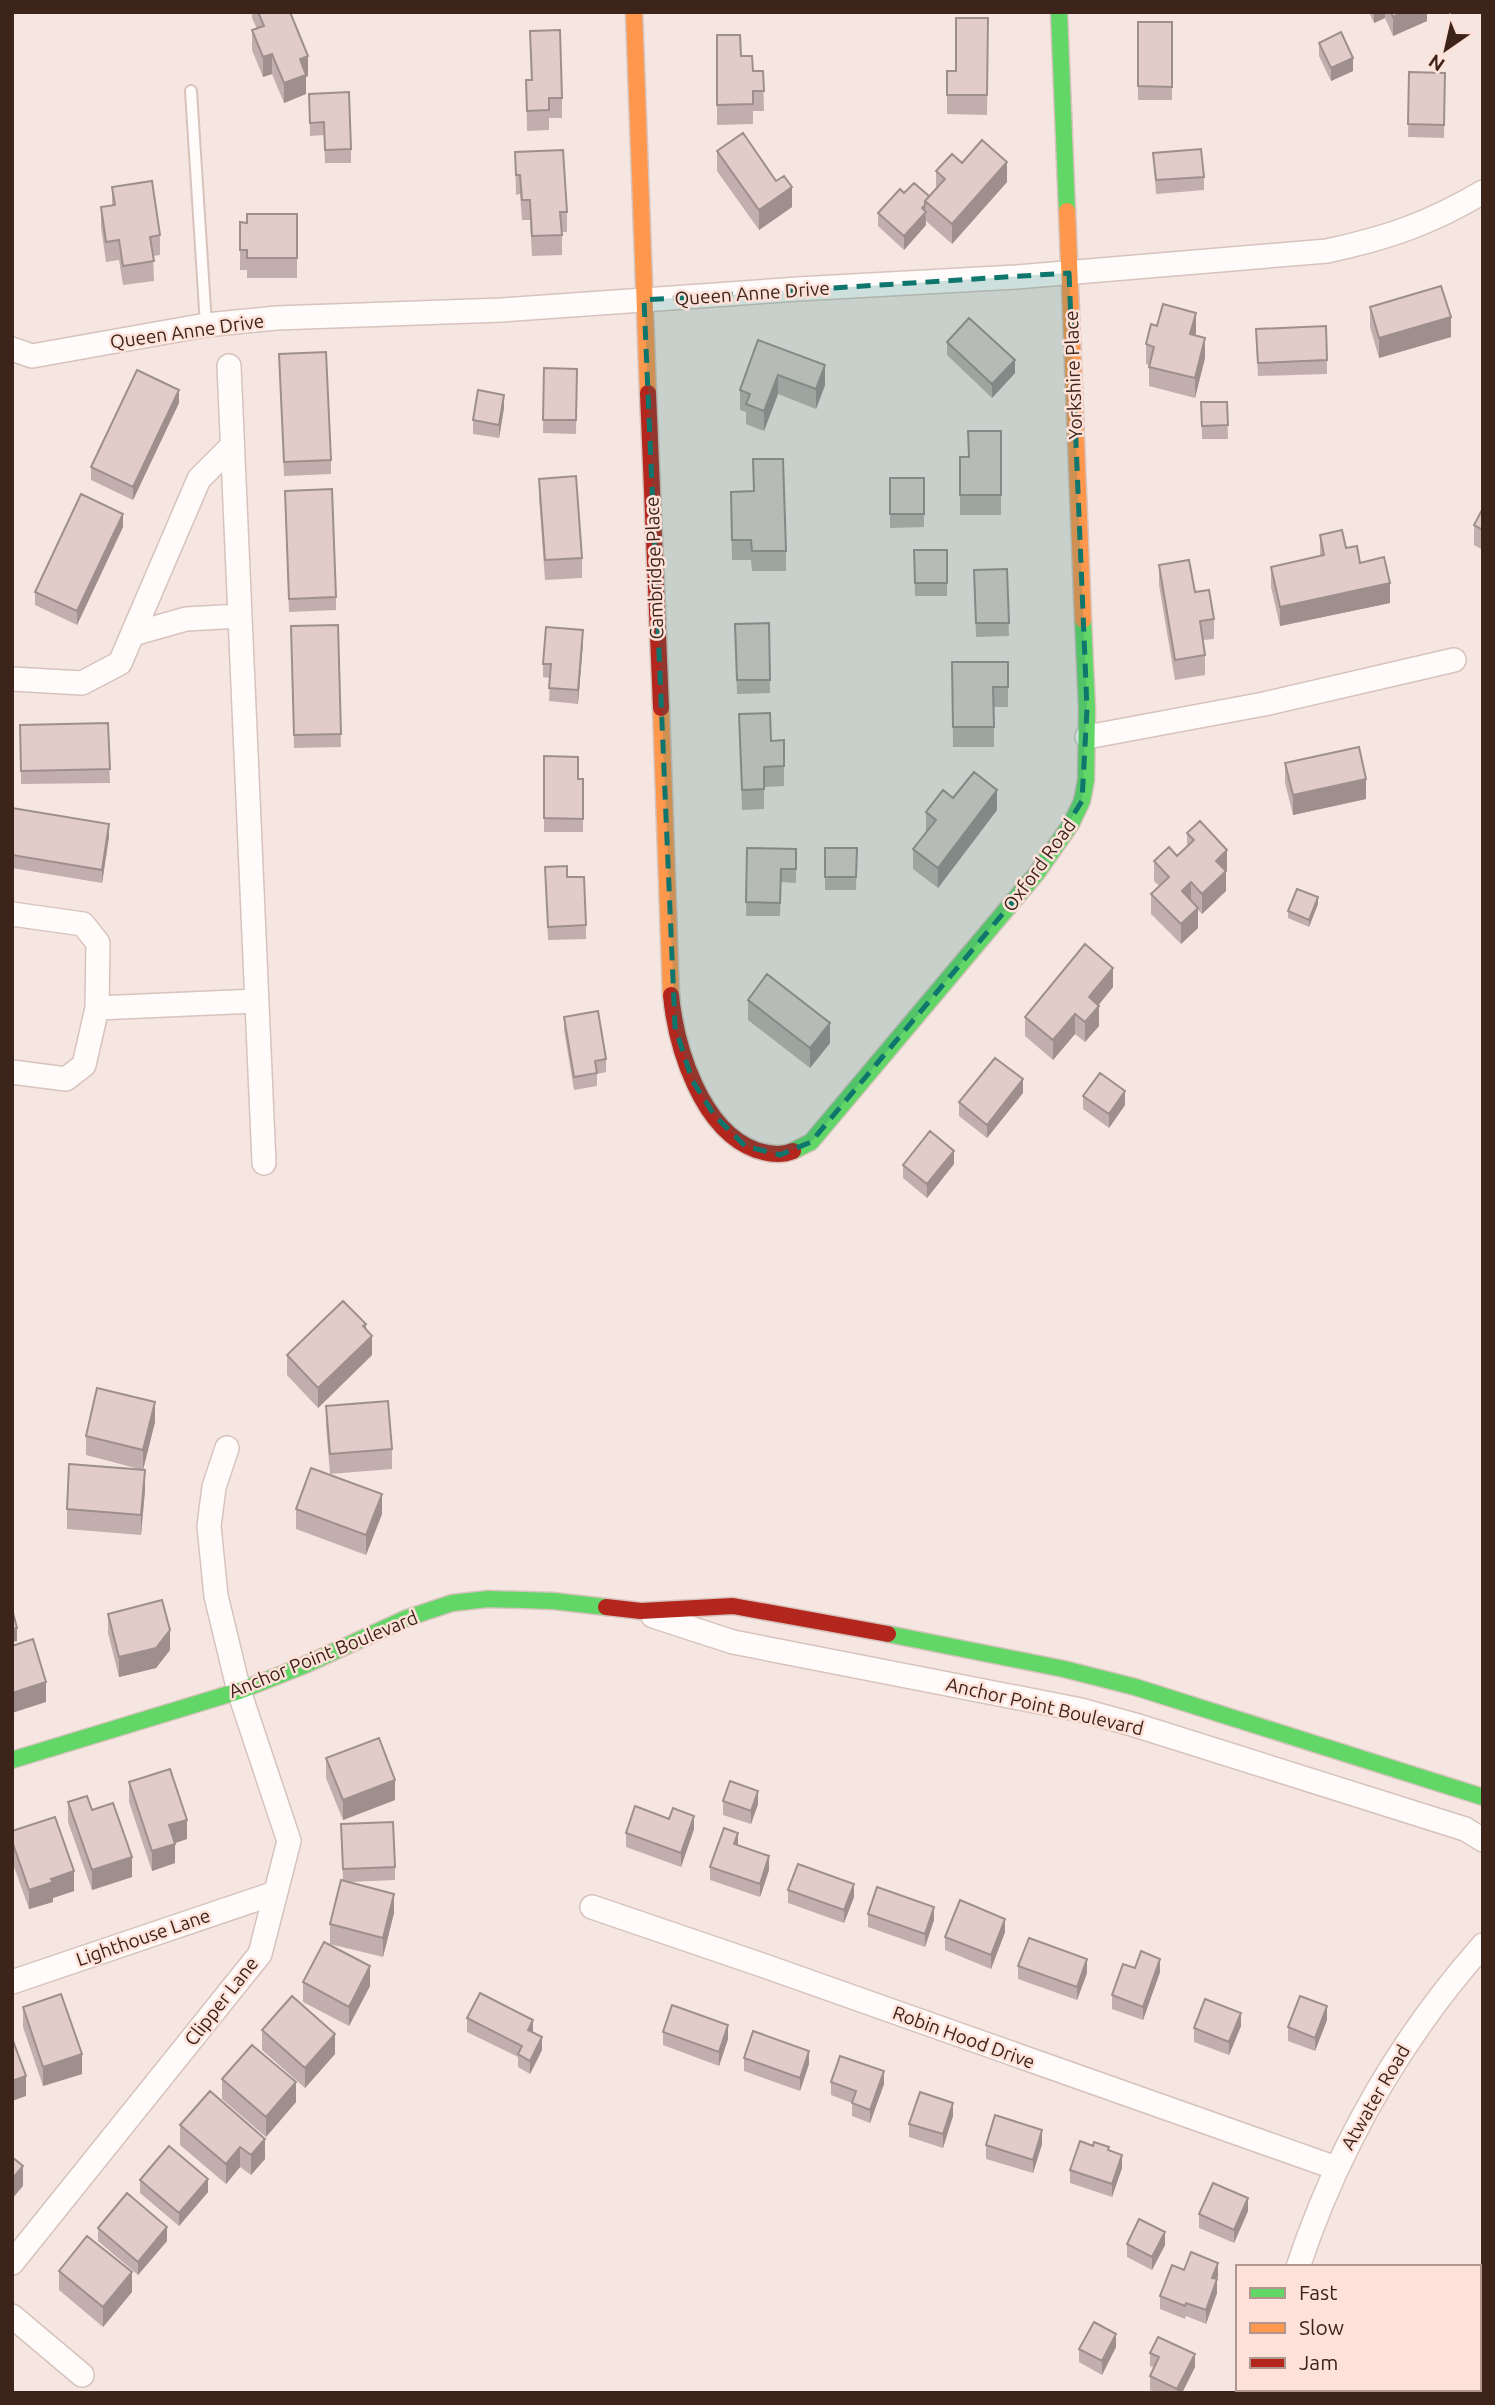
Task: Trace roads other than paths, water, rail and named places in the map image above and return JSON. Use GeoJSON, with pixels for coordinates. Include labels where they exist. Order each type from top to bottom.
{"type":"FeatureCollection","features":[{"type":"Feature","properties":{"kind":"street","name":"Cambridge Place"},"geometry":{"type":"LineString","coordinates":[[634,12],[664,779],[669,984],[681,1053],[692,1080],[714,1115]]}},
{"type":"Feature","properties":{"kind":"street","name":"Yorkshire Place"},"geometry":{"type":"LineString","coordinates":[[1059,12],[1087,737]]}},
{"type":"Feature","properties":{"kind":"street","name":"Queen Anne Drive"},"geometry":{"type":"LineString","coordinates":[[12,349],[32,356],[206,325],[276,318],[502,310],[1069,273],[1327,251],[1374,241],[1419,226],[1483,192]]}},
{"type":"Feature","properties":{"kind":"street"},"geometry":{"type":"LineString","coordinates":[[229,366],[264,1163]]}},
{"type":"Feature","properties":{"kind":"street"},"geometry":{"type":"LineString","coordinates":[[12,679],[82,683],[120,663],[199,479],[232,446]]}},
{"type":"Feature","properties":{"kind":"street"},"geometry":{"type":"LineString","coordinates":[[133,634],[186,619],[240,616]]}},
{"type":"Feature","properties":{"kind":"street"},"geometry":{"type":"LineString","coordinates":[[1087,737],[1264,704],[1454,660]]}},
{"type":"Feature","properties":{"kind":"street","name":"Oxford Road"},"geometry":{"type":"LineString","coordinates":[[714,1115],[736,1140],[762,1153],[780,1155],[801,1150],[811,1142],[1037,873],[1071,824],[1082,801],[1086,780],[1087,737]]}},
{"type":"Feature","properties":{"kind":"street"},"geometry":{"type":"LineString","coordinates":[[12,914],[83,925],[98,943],[97,1007],[83,1065],[66,1079],[12,1072]]}},
{"type":"Feature","properties":{"kind":"street"},"geometry":{"type":"LineString","coordinates":[[97,1007],[257,1001]]}},
{"type":"Feature","properties":{"kind":"street","name":"Clipper Lane"},"geometry":{"type":"LineString","coordinates":[[12,2263],[260,1954],[289,1841],[239,1691],[216,1596],[209,1526],[214,1487],[227,1448]]}},
{"type":"Feature","properties":{"kind":"street","name":"Anchor Point Boulevard"},"geometry":{"type":"LineString","coordinates":[[12,1760],[239,1691],[305,1665],[407,1618],[452,1604],[488,1599],[553,1601],[640,1611],[733,1606],[1064,1669],[1135,1687],[1483,1797]]}},
{"type":"Feature","properties":{"kind":"street","name":"Anchor Point Boulevard"},"geometry":{"type":"LineString","coordinates":[[640,1611],[733,1642],[1092,1713],[1465,1829],[1483,1840]]}},
{"type":"Feature","properties":{"kind":"street","name":"Lighthouse Lane"},"geometry":{"type":"LineString","coordinates":[[12,1982],[275,1893]]}},
{"type":"Feature","properties":{"kind":"street","name":"Robin Hood Drive"},"geometry":{"type":"LineString","coordinates":[[592,1907],[1336,2168]]}},
{"type":"Feature","properties":{"kind":"street","name":"Atwater Road"},"geometry":{"type":"LineString","coordinates":[[1299,2265],[1312,2223],[1356,2125],[1415,2029],[1448,1984],[1483,1945]]}},
{"type":"Feature","properties":{"kind":"street"},"geometry":{"type":"LineString","coordinates":[[12,2316],[82,2375]]}},
{"type":"Feature","properties":{"kind":"lane"},"geometry":{"type":"LineString","coordinates":[[191,91],[206,325]]}}]}
